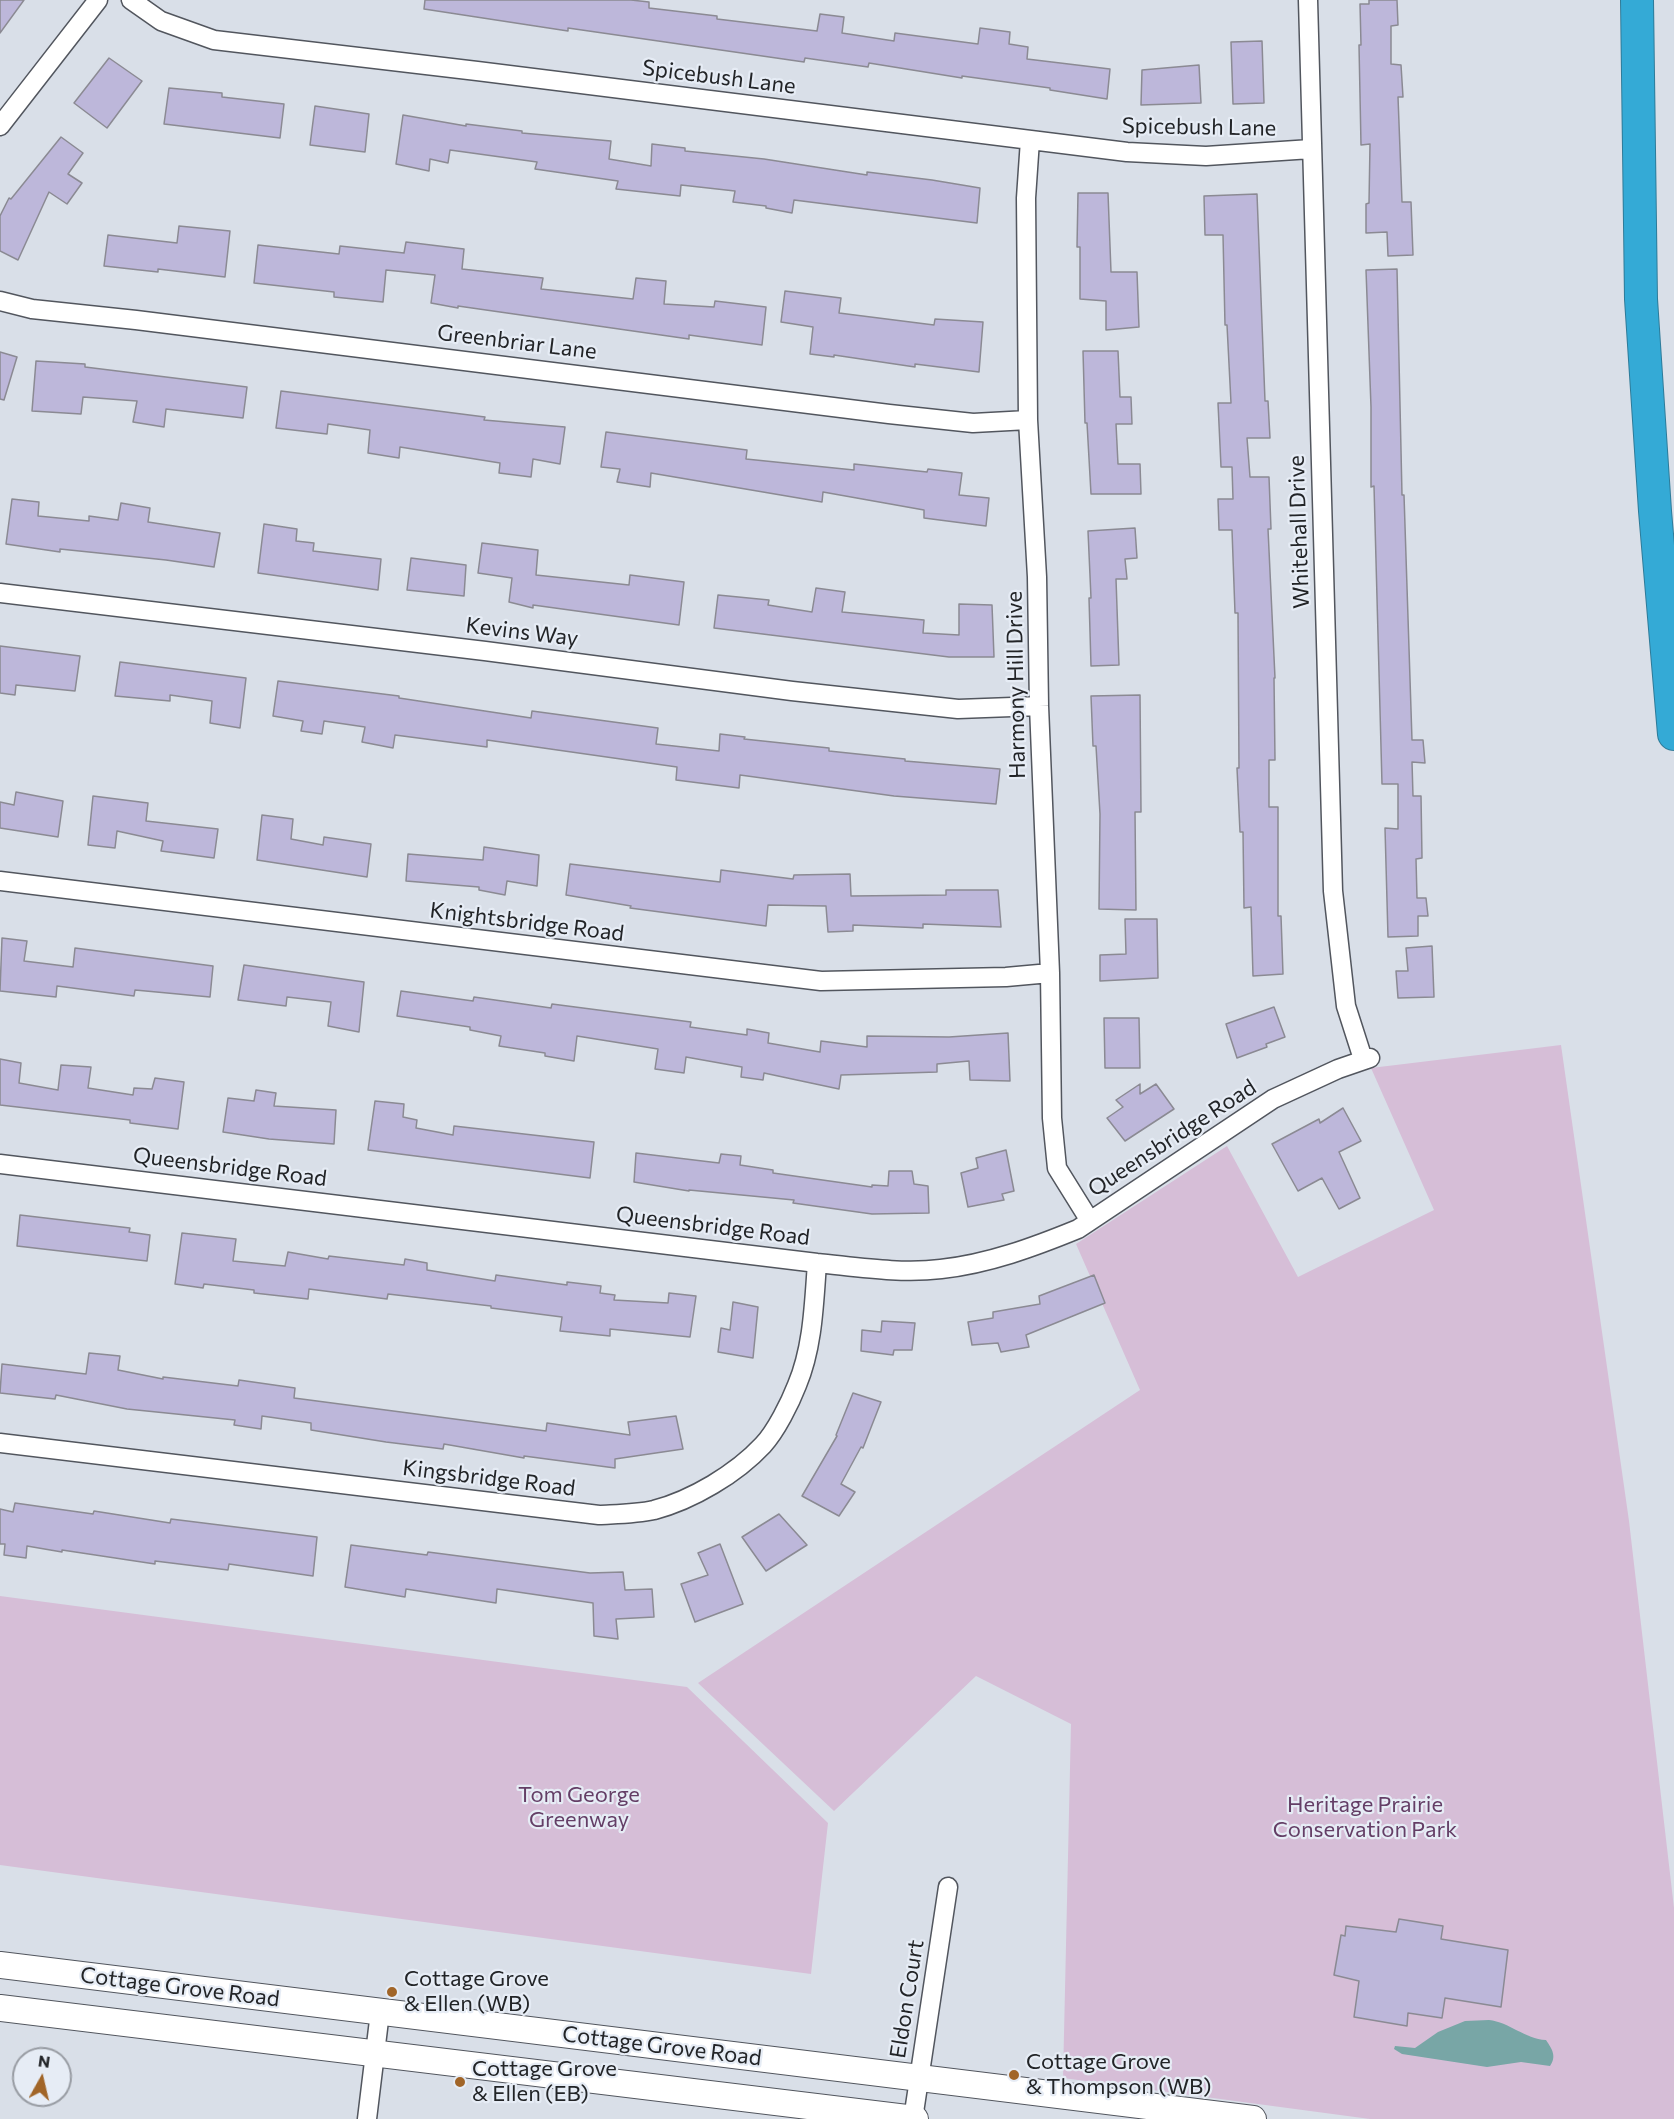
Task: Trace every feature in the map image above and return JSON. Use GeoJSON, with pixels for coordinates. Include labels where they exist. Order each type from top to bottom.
{"type":"FeatureCollection","features":[{"type":"Feature","properties":{"kind":"highway"},"geometry":{"type":"LineString","coordinates":[[1637,0],[1641,299],[1655,511],[1674,734]]}},
{"type":"Feature","properties":{"kind":"main road","name":"Cottage Grove Road"},"geometry":{"type":"LineString","coordinates":[[0,1965],[1252,2119]]}},
{"type":"Feature","properties":{"kind":"main road","name":"Cottage Grove Road"},"geometry":{"type":"LineString","coordinates":[[0,2008],[914,2119]]}},
{"type":"Feature","properties":{"kind":"street"},"geometry":{"type":"LineString","coordinates":[[0,126],[98,0]]}},
{"type":"Feature","properties":{"kind":"street","name":"Spicebush Lane"},"geometry":{"type":"LineString","coordinates":[[131,0],[161,21],[214,40],[1127,152],[1206,156],[1311,149]]}},
{"type":"Feature","properties":{"kind":"street","name":"Whitehall Drive"},"geometry":{"type":"LineString","coordinates":[[1308,0],[1333,891],[1346,1006],[1366,1058]]}},
{"type":"Feature","properties":{"kind":"street","name":"Harmony Hill Drive"},"geometry":{"type":"LineString","coordinates":[[1030,140],[1026,198],[1028,420],[1037,577],[1039,706],[1050,973],[1052,1118],[1058,1168],[1090,1221]]}},
{"type":"Feature","properties":{"kind":"street","name":"Greenbriar Lane"},"geometry":{"type":"LineString","coordinates":[[0,301],[32,309],[553,371],[889,414],[973,423],[1028,420]]}},
{"type":"Feature","properties":{"kind":"street","name":"Kevins Way"},"geometry":{"type":"LineString","coordinates":[[0,592],[804,693],[958,709],[1039,706]]}},
{"type":"Feature","properties":{"kind":"street","name":"Knightsbridge Road"},"geometry":{"type":"LineString","coordinates":[[0,881],[821,981],[1006,977],[1050,973]]}},
{"type":"Feature","properties":{"kind":"street","name":"Queensbridge Road"},"geometry":{"type":"LineString","coordinates":[[0,1164],[817,1263],[882,1269],[940,1269],[990,1260],[1044,1243],[1078,1229],[1273,1100],[1366,1058]]}},
{"type":"Feature","properties":{"kind":"street","name":"Kingsbridge Road"},"geometry":{"type":"LineString","coordinates":[[0,1443],[599,1515],[654,1510],[711,1487],[763,1445],[773,1431],[797,1385],[806,1354],[813,1319],[817,1263]]}},
{"type":"Feature","properties":{"kind":"street","name":"Eldon Court"},"geometry":{"type":"LineString","coordinates":[[914,2119],[948,1887]]}},
{"type":"Feature","properties":{"kind":"street"},"geometry":{"type":"LineString","coordinates":[[367,2119],[380,2012]]}},
{"type":"Feature","properties":{"kind":"green space","name":"Heritage Prairie Conservation Park"},"geometry":{"type":"Polygon","coordinates":[[[1561,1045],[1629,1521],[1674,1908],[1674,2119],[1370,2119],[1063,2078],[1071,1724],[976,1676],[834,1811],[698,1683],[1140,1390],[1076,1244],[1227,1146],[1298,1277],[1434,1210],[1371,1068],[1561,1045]]]}},
{"type":"Feature","properties":{"kind":"green space","name":"Tom George Greenway"},"geometry":{"type":"Polygon","coordinates":[[[0,1596],[687,1687],[828,1823],[811,1974],[0,1865],[0,1596]]]}},
{"type":"Feature","properties":{"kind":"shaded area"},"geometry":{"type":"Polygon","coordinates":[[[1489,2020],[1531,2037],[1546,2040],[1553,2056],[1550,2066],[1521,2062],[1487,2067],[1402,2054],[1394,2049],[1395,2046],[1415,2048],[1438,2032],[1465,2021],[1489,2020]]]}},
{"type":"Feature","properties":{"kind":"building"},"geometry":{"type":"Polygon","coordinates":[[[0,0],[24,0],[0,33],[0,0]]]}},
{"type":"Feature","properties":{"kind":"building"},"geometry":{"type":"Polygon","coordinates":[[[425,0],[631,0],[649,2],[649,8],[817,31],[820,14],[844,17],[842,33],[894,41],[895,33],[978,44],[980,28],[1010,32],[1009,44],[1028,47],[1027,59],[1110,69],[1107,99],[1050,90],[1050,88],[962,76],[962,78],[869,63],[868,67],[805,58],[804,62],[568,28],[568,31],[424,9],[425,0]]]}},
{"type":"Feature","properties":{"kind":"building"},"geometry":{"type":"Polygon","coordinates":[[[1369,0],[1397,0],[1398,25],[1391,26],[1391,64],[1401,65],[1403,97],[1398,97],[1402,202],[1411,202],[1413,255],[1388,256],[1387,232],[1366,233],[1370,144],[1361,145],[1359,45],[1361,45],[1360,4],[1369,4],[1369,0]]]}},
{"type":"Feature","properties":{"kind":"building"},"geometry":{"type":"Polygon","coordinates":[[[1262,41],[1264,103],[1233,104],[1231,42],[1262,41]]]}},
{"type":"Feature","properties":{"kind":"building"},"geometry":{"type":"Polygon","coordinates":[[[109,58],[142,81],[107,128],[74,103],[109,58]]]}},
{"type":"Feature","properties":{"kind":"building"},"geometry":{"type":"Polygon","coordinates":[[[1199,65],[1201,103],[1141,105],[1142,70],[1199,65]]]}},
{"type":"Feature","properties":{"kind":"building"},"geometry":{"type":"Polygon","coordinates":[[[169,88],[222,93],[222,97],[284,104],[280,138],[164,124],[169,88]]]}},
{"type":"Feature","properties":{"kind":"building"},"geometry":{"type":"Polygon","coordinates":[[[315,106],[369,114],[365,152],[310,145],[315,106]]]}},
{"type":"Feature","properties":{"kind":"building"},"geometry":{"type":"Polygon","coordinates":[[[403,115],[466,126],[466,124],[522,131],[522,133],[611,141],[609,159],[651,166],[652,144],[685,148],[685,151],[764,159],[867,175],[867,172],[932,180],[980,188],[977,223],[794,200],[792,213],[766,208],[766,206],[733,202],[735,191],[681,185],[680,196],[616,189],[618,181],[535,169],[537,162],[450,150],[448,163],[430,159],[429,171],[396,164],[403,115]]]}},
{"type":"Feature","properties":{"kind":"building"},"geometry":{"type":"Polygon","coordinates":[[[61,137],[83,153],[68,174],[82,183],[67,204],[49,192],[18,260],[0,251],[0,216],[9,198],[11,199],[61,137]]]}},
{"type":"Feature","properties":{"kind":"building"},"geometry":{"type":"Polygon","coordinates":[[[1078,193],[1108,193],[1111,272],[1137,272],[1139,327],[1106,330],[1106,301],[1080,299],[1080,247],[1077,247],[1078,193]]]}},
{"type":"Feature","properties":{"kind":"building"},"geometry":{"type":"Polygon","coordinates":[[[1257,194],[1265,401],[1268,401],[1270,438],[1247,438],[1250,477],[1269,477],[1271,529],[1268,529],[1275,678],[1275,760],[1269,760],[1269,807],[1278,807],[1278,916],[1281,916],[1283,974],[1253,976],[1251,907],[1244,908],[1243,832],[1240,832],[1237,768],[1239,768],[1238,613],[1235,613],[1232,530],[1219,530],[1218,499],[1233,499],[1232,467],[1221,467],[1218,403],[1231,403],[1227,325],[1225,325],[1223,235],[1205,235],[1204,196],[1257,194]]]}},
{"type":"Feature","properties":{"kind":"building"},"geometry":{"type":"Polygon","coordinates":[[[179,226],[230,231],[225,277],[158,269],[158,272],[104,266],[108,235],[177,243],[179,226]]]}},
{"type":"Feature","properties":{"kind":"building"},"geometry":{"type":"Polygon","coordinates":[[[406,242],[464,249],[462,269],[543,278],[541,289],[633,299],[636,278],[666,281],[664,304],[714,307],[715,301],[766,307],[762,345],[689,335],[689,339],[431,303],[435,275],[386,270],[383,302],[334,297],[334,292],[254,283],[258,245],[339,254],[340,246],[404,253],[406,242]]]}},
{"type":"Feature","properties":{"kind":"building"},"geometry":{"type":"Polygon","coordinates":[[[1397,269],[1402,495],[1404,495],[1412,740],[1423,740],[1425,763],[1412,762],[1413,796],[1421,796],[1422,858],[1416,859],[1417,898],[1426,898],[1428,916],[1418,916],[1418,936],[1388,937],[1385,828],[1398,829],[1398,784],[1382,784],[1366,270],[1397,269]]]}},
{"type":"Feature","properties":{"kind":"building"},"geometry":{"type":"Polygon","coordinates":[[[785,291],[841,298],[839,313],[934,325],[935,319],[983,322],[979,372],[915,364],[915,367],[834,355],[834,357],[810,354],[813,327],[781,322],[785,291]]]}},
{"type":"Feature","properties":{"kind":"building"},"geometry":{"type":"Polygon","coordinates":[[[1083,351],[1118,351],[1120,397],[1131,397],[1132,424],[1116,424],[1118,464],[1140,464],[1141,494],[1091,494],[1087,423],[1085,423],[1083,351]]]}},
{"type":"Feature","properties":{"kind":"building"},"geometry":{"type":"Polygon","coordinates":[[[0,352],[17,357],[4,400],[0,399],[0,352]]]}},
{"type":"Feature","properties":{"kind":"building"},"geometry":{"type":"Polygon","coordinates":[[[36,361],[85,364],[85,367],[247,387],[243,418],[166,409],[164,427],[133,422],[137,401],[83,397],[81,414],[32,411],[36,361]]]}},
{"type":"Feature","properties":{"kind":"building"},"geometry":{"type":"Polygon","coordinates":[[[281,391],[485,417],[484,420],[565,427],[560,464],[533,459],[531,477],[499,473],[500,463],[400,447],[399,458],[368,453],[370,430],[328,424],[327,434],[276,428],[281,391]]]}},
{"type":"Feature","properties":{"kind":"building"},"geometry":{"type":"Polygon","coordinates":[[[606,432],[747,450],[746,459],[854,470],[854,464],[927,472],[928,469],[962,473],[959,495],[989,498],[986,526],[924,518],[924,510],[823,492],[822,502],[651,473],[650,487],[617,482],[620,469],[601,467],[606,432]]]}},
{"type":"Feature","properties":{"kind":"building"},"geometry":{"type":"Polygon","coordinates":[[[12,499],[39,502],[38,516],[89,521],[89,516],[118,520],[121,503],[150,508],[148,522],[220,533],[214,567],[60,549],[60,552],[6,544],[12,499]]]}},
{"type":"Feature","properties":{"kind":"building"},"geometry":{"type":"Polygon","coordinates":[[[264,524],[297,529],[296,541],[314,543],[313,551],[381,559],[378,590],[258,573],[264,524]]]}},
{"type":"Feature","properties":{"kind":"building"},"geometry":{"type":"Polygon","coordinates":[[[1135,528],[1137,558],[1125,559],[1127,579],[1116,579],[1119,665],[1091,666],[1088,531],[1135,528]]]}},
{"type":"Feature","properties":{"kind":"building"},"geometry":{"type":"Polygon","coordinates":[[[482,543],[538,550],[536,575],[629,585],[630,575],[684,582],[679,625],[533,605],[533,608],[509,602],[512,578],[478,573],[482,543]]]}},
{"type":"Feature","properties":{"kind":"building"},"geometry":{"type":"Polygon","coordinates":[[[411,558],[466,565],[464,596],[407,590],[411,558]]]}},
{"type":"Feature","properties":{"kind":"building"},"geometry":{"type":"Polygon","coordinates":[[[816,588],[845,592],[842,612],[924,620],[923,633],[959,635],[959,604],[992,605],[994,657],[949,657],[714,628],[718,595],[769,600],[768,605],[812,612],[816,588]]]}},
{"type":"Feature","properties":{"kind":"building"},"geometry":{"type":"Polygon","coordinates":[[[0,646],[80,656],[75,691],[16,685],[15,695],[0,693],[0,646]]]}},
{"type":"Feature","properties":{"kind":"building"},"geometry":{"type":"Polygon","coordinates":[[[120,662],[246,678],[240,728],[210,723],[212,701],[170,695],[170,701],[115,696],[120,662]]]}},
{"type":"Feature","properties":{"kind":"building"},"geometry":{"type":"Polygon","coordinates":[[[278,681],[399,696],[399,698],[531,718],[532,711],[658,728],[656,744],[719,751],[720,734],[745,737],[744,739],[829,748],[829,751],[905,759],[905,761],[1000,769],[996,804],[894,796],[740,775],[739,788],[676,780],[677,767],[487,740],[487,747],[395,735],[393,748],[362,742],[365,727],[324,721],[322,734],[301,731],[303,721],[273,716],[278,681]]]}},
{"type":"Feature","properties":{"kind":"building"},"geometry":{"type":"Polygon","coordinates":[[[1140,695],[1141,812],[1135,812],[1136,910],[1099,909],[1100,814],[1096,746],[1093,746],[1091,696],[1140,695]]]}},
{"type":"Feature","properties":{"kind":"building"},"geometry":{"type":"Polygon","coordinates":[[[16,792],[63,801],[58,837],[0,828],[0,802],[14,805],[16,792]]]}},
{"type":"Feature","properties":{"kind":"building"},"geometry":{"type":"Polygon","coordinates":[[[93,796],[148,803],[146,821],[218,829],[214,858],[161,851],[163,841],[117,831],[115,848],[88,845],[93,796]]]}},
{"type":"Feature","properties":{"kind":"building"},"geometry":{"type":"Polygon","coordinates":[[[262,815],[293,819],[291,839],[323,845],[324,837],[371,844],[367,877],[257,860],[262,815]]]}},
{"type":"Feature","properties":{"kind":"building"},"geometry":{"type":"Polygon","coordinates":[[[484,847],[539,855],[537,886],[507,881],[505,895],[479,890],[479,887],[406,881],[408,854],[483,860],[484,847]]]}},
{"type":"Feature","properties":{"kind":"building"},"geometry":{"type":"Polygon","coordinates":[[[570,864],[720,882],[721,870],[793,879],[794,875],[850,874],[851,896],[946,895],[946,890],[998,890],[1001,927],[923,924],[923,928],[853,925],[853,931],[828,932],[826,906],[768,905],[766,926],[630,908],[631,906],[566,895],[570,864]]]}},
{"type":"Feature","properties":{"kind":"building"},"geometry":{"type":"Polygon","coordinates":[[[1125,919],[1157,919],[1158,978],[1100,981],[1100,955],[1126,954],[1125,919]]]}},
{"type":"Feature","properties":{"kind":"building"},"geometry":{"type":"Polygon","coordinates":[[[2,938],[27,941],[24,961],[73,967],[75,948],[213,966],[210,997],[135,990],[134,996],[57,986],[56,997],[0,991],[2,938]]]}},
{"type":"Feature","properties":{"kind":"building"},"geometry":{"type":"Polygon","coordinates":[[[1432,946],[1434,997],[1398,998],[1396,971],[1408,971],[1406,948],[1432,946]]]}},
{"type":"Feature","properties":{"kind":"building"},"geometry":{"type":"Polygon","coordinates":[[[244,965],[364,982],[359,1032],[328,1026],[331,1002],[287,997],[286,1006],[238,1000],[244,965]]]}},
{"type":"Feature","properties":{"kind":"building"},"geometry":{"type":"Polygon","coordinates":[[[401,991],[473,1001],[474,997],[551,1008],[552,1004],[691,1022],[690,1027],[747,1035],[747,1029],[769,1033],[768,1043],[820,1052],[821,1041],[867,1047],[867,1036],[949,1037],[1008,1033],[1010,1081],[970,1080],[969,1061],[937,1064],[937,1072],[841,1075],[839,1089],[764,1073],[763,1080],[741,1077],[742,1067],[686,1057],[684,1073],[655,1069],[658,1049],[577,1036],[574,1061],[545,1056],[545,1053],[499,1046],[501,1036],[470,1030],[470,1027],[397,1016],[401,991]]]}},
{"type":"Feature","properties":{"kind":"building"},"geometry":{"type":"Polygon","coordinates":[[[1274,1007],[1285,1037],[1266,1044],[1267,1047],[1237,1058],[1226,1024],[1274,1007]]]}},
{"type":"Feature","properties":{"kind":"building"},"geometry":{"type":"Polygon","coordinates":[[[1104,1018],[1139,1018],[1140,1068],[1105,1068],[1104,1018]]]}},
{"type":"Feature","properties":{"kind":"building"},"geometry":{"type":"Polygon","coordinates":[[[0,1059],[21,1063],[19,1083],[58,1090],[61,1065],[91,1067],[88,1088],[133,1095],[134,1088],[152,1089],[155,1078],[184,1082],[178,1129],[130,1123],[130,1120],[0,1105],[0,1059]]]}},
{"type":"Feature","properties":{"kind":"building"},"geometry":{"type":"Polygon","coordinates":[[[1140,1084],[1140,1094],[1156,1084],[1174,1109],[1125,1141],[1107,1118],[1123,1107],[1116,1100],[1140,1084]]]}},
{"type":"Feature","properties":{"kind":"building"},"geometry":{"type":"Polygon","coordinates":[[[256,1090],[276,1093],[274,1106],[336,1110],[334,1144],[269,1139],[223,1132],[228,1098],[254,1101],[256,1090]]]}},
{"type":"Feature","properties":{"kind":"building"},"geometry":{"type":"Polygon","coordinates":[[[375,1101],[404,1104],[403,1117],[417,1120],[416,1128],[453,1135],[454,1126],[594,1142],[590,1178],[368,1150],[375,1101]]]}},
{"type":"Feature","properties":{"kind":"building"},"geometry":{"type":"Polygon","coordinates":[[[1343,1108],[1361,1141],[1339,1152],[1360,1198],[1339,1209],[1322,1178],[1298,1191],[1272,1144],[1319,1119],[1320,1123],[1343,1108]]]}},
{"type":"Feature","properties":{"kind":"building"},"geometry":{"type":"Polygon","coordinates":[[[1006,1150],[1014,1191],[1002,1194],[1004,1200],[968,1207],[961,1173],[978,1168],[976,1158],[1006,1150]]]}},
{"type":"Feature","properties":{"kind":"building"},"geometry":{"type":"Polygon","coordinates":[[[636,1153],[719,1163],[721,1154],[741,1156],[740,1165],[773,1170],[773,1173],[872,1187],[872,1185],[888,1186],[889,1171],[912,1171],[914,1184],[928,1186],[929,1213],[872,1214],[793,1203],[794,1200],[689,1191],[634,1182],[636,1153]]]}},
{"type":"Feature","properties":{"kind":"building"},"geometry":{"type":"Polygon","coordinates":[[[20,1215],[130,1228],[129,1232],[150,1235],[147,1261],[17,1246],[20,1215]]]}},
{"type":"Feature","properties":{"kind":"building"},"geometry":{"type":"Polygon","coordinates":[[[182,1233],[236,1239],[233,1261],[285,1266],[288,1252],[328,1259],[329,1256],[404,1265],[405,1259],[427,1263],[427,1270],[495,1281],[496,1275],[567,1285],[567,1282],[601,1286],[600,1293],[615,1295],[614,1300],[668,1303],[669,1293],[696,1296],[690,1337],[610,1329],[610,1336],[560,1331],[562,1317],[388,1294],[387,1299],[309,1289],[308,1299],[204,1284],[203,1288],[175,1284],[182,1233]]]}},
{"type":"Feature","properties":{"kind":"building"},"geometry":{"type":"Polygon","coordinates":[[[1094,1275],[1105,1303],[1026,1335],[1029,1347],[1001,1352],[998,1343],[972,1345],[968,1322],[993,1318],[993,1312],[1040,1304],[1039,1296],[1094,1275]]]}},
{"type":"Feature","properties":{"kind":"building"},"geometry":{"type":"Polygon","coordinates":[[[733,1302],[758,1307],[753,1358],[718,1352],[721,1328],[730,1330],[733,1302]]]}},
{"type":"Feature","properties":{"kind":"building"},"geometry":{"type":"Polygon","coordinates":[[[882,1321],[915,1323],[912,1350],[894,1350],[893,1355],[861,1351],[862,1330],[881,1332],[882,1321]]]}},
{"type":"Feature","properties":{"kind":"building"},"geometry":{"type":"Polygon","coordinates":[[[89,1353],[120,1356],[118,1370],[163,1379],[163,1377],[238,1386],[239,1380],[295,1388],[294,1398],[546,1431],[547,1423],[630,1435],[628,1422],[676,1416],[683,1449],[615,1459],[615,1468],[524,1456],[524,1458],[444,1444],[443,1449],[386,1442],[311,1430],[311,1423],[262,1416],[261,1429],[234,1425],[235,1420],[127,1409],[56,1395],[55,1399],[0,1393],[2,1364],[86,1374],[89,1353]]]}},
{"type":"Feature","properties":{"kind":"building"},"geometry":{"type":"Polygon","coordinates":[[[853,1393],[881,1402],[863,1448],[861,1447],[841,1484],[855,1492],[839,1516],[802,1496],[837,1436],[853,1393]]]}},
{"type":"Feature","properties":{"kind":"building"},"geometry":{"type":"Polygon","coordinates":[[[15,1503],[93,1514],[94,1511],[170,1523],[171,1519],[317,1537],[313,1576],[229,1564],[228,1570],[155,1561],[155,1564],[27,1546],[26,1558],[4,1555],[5,1544],[0,1544],[0,1509],[13,1512],[15,1503]]]}},
{"type":"Feature","properties":{"kind":"building"},"geometry":{"type":"Polygon","coordinates":[[[779,1514],[807,1545],[766,1571],[742,1537],[779,1514]]]}},
{"type":"Feature","properties":{"kind":"building"},"geometry":{"type":"Polygon","coordinates":[[[720,1544],[743,1604],[695,1622],[681,1584],[708,1575],[698,1553],[720,1544]]]}},
{"type":"Feature","properties":{"kind":"building"},"geometry":{"type":"Polygon","coordinates":[[[351,1545],[427,1555],[428,1552],[590,1573],[623,1572],[625,1590],[652,1589],[654,1617],[616,1619],[618,1639],[594,1636],[593,1603],[497,1589],[496,1603],[406,1589],[405,1597],[345,1587],[351,1545]]]}},
{"type":"Feature","properties":{"kind":"building"},"geometry":{"type":"Polygon","coordinates":[[[1399,1919],[1443,1926],[1441,1939],[1508,1950],[1501,2007],[1445,1998],[1442,2018],[1408,2013],[1407,2026],[1354,2017],[1359,1981],[1334,1975],[1341,1935],[1345,1936],[1346,1926],[1396,1932],[1399,1919]]]}},
{"type":"Feature","properties":{"kind":"place","name":"Cottage Grove & Ellen (WB)"},"geometry":{"type":"Point","coordinates":[392,1992]}},
{"type":"Feature","properties":{"kind":"place","name":"Cottage Grove & Thompson (WB)"},"geometry":{"type":"Point","coordinates":[1014,2075]}},
{"type":"Feature","properties":{"kind":"place","name":"Cottage Grove & Ellen (EB)"},"geometry":{"type":"Point","coordinates":[460,2082]}}]}
